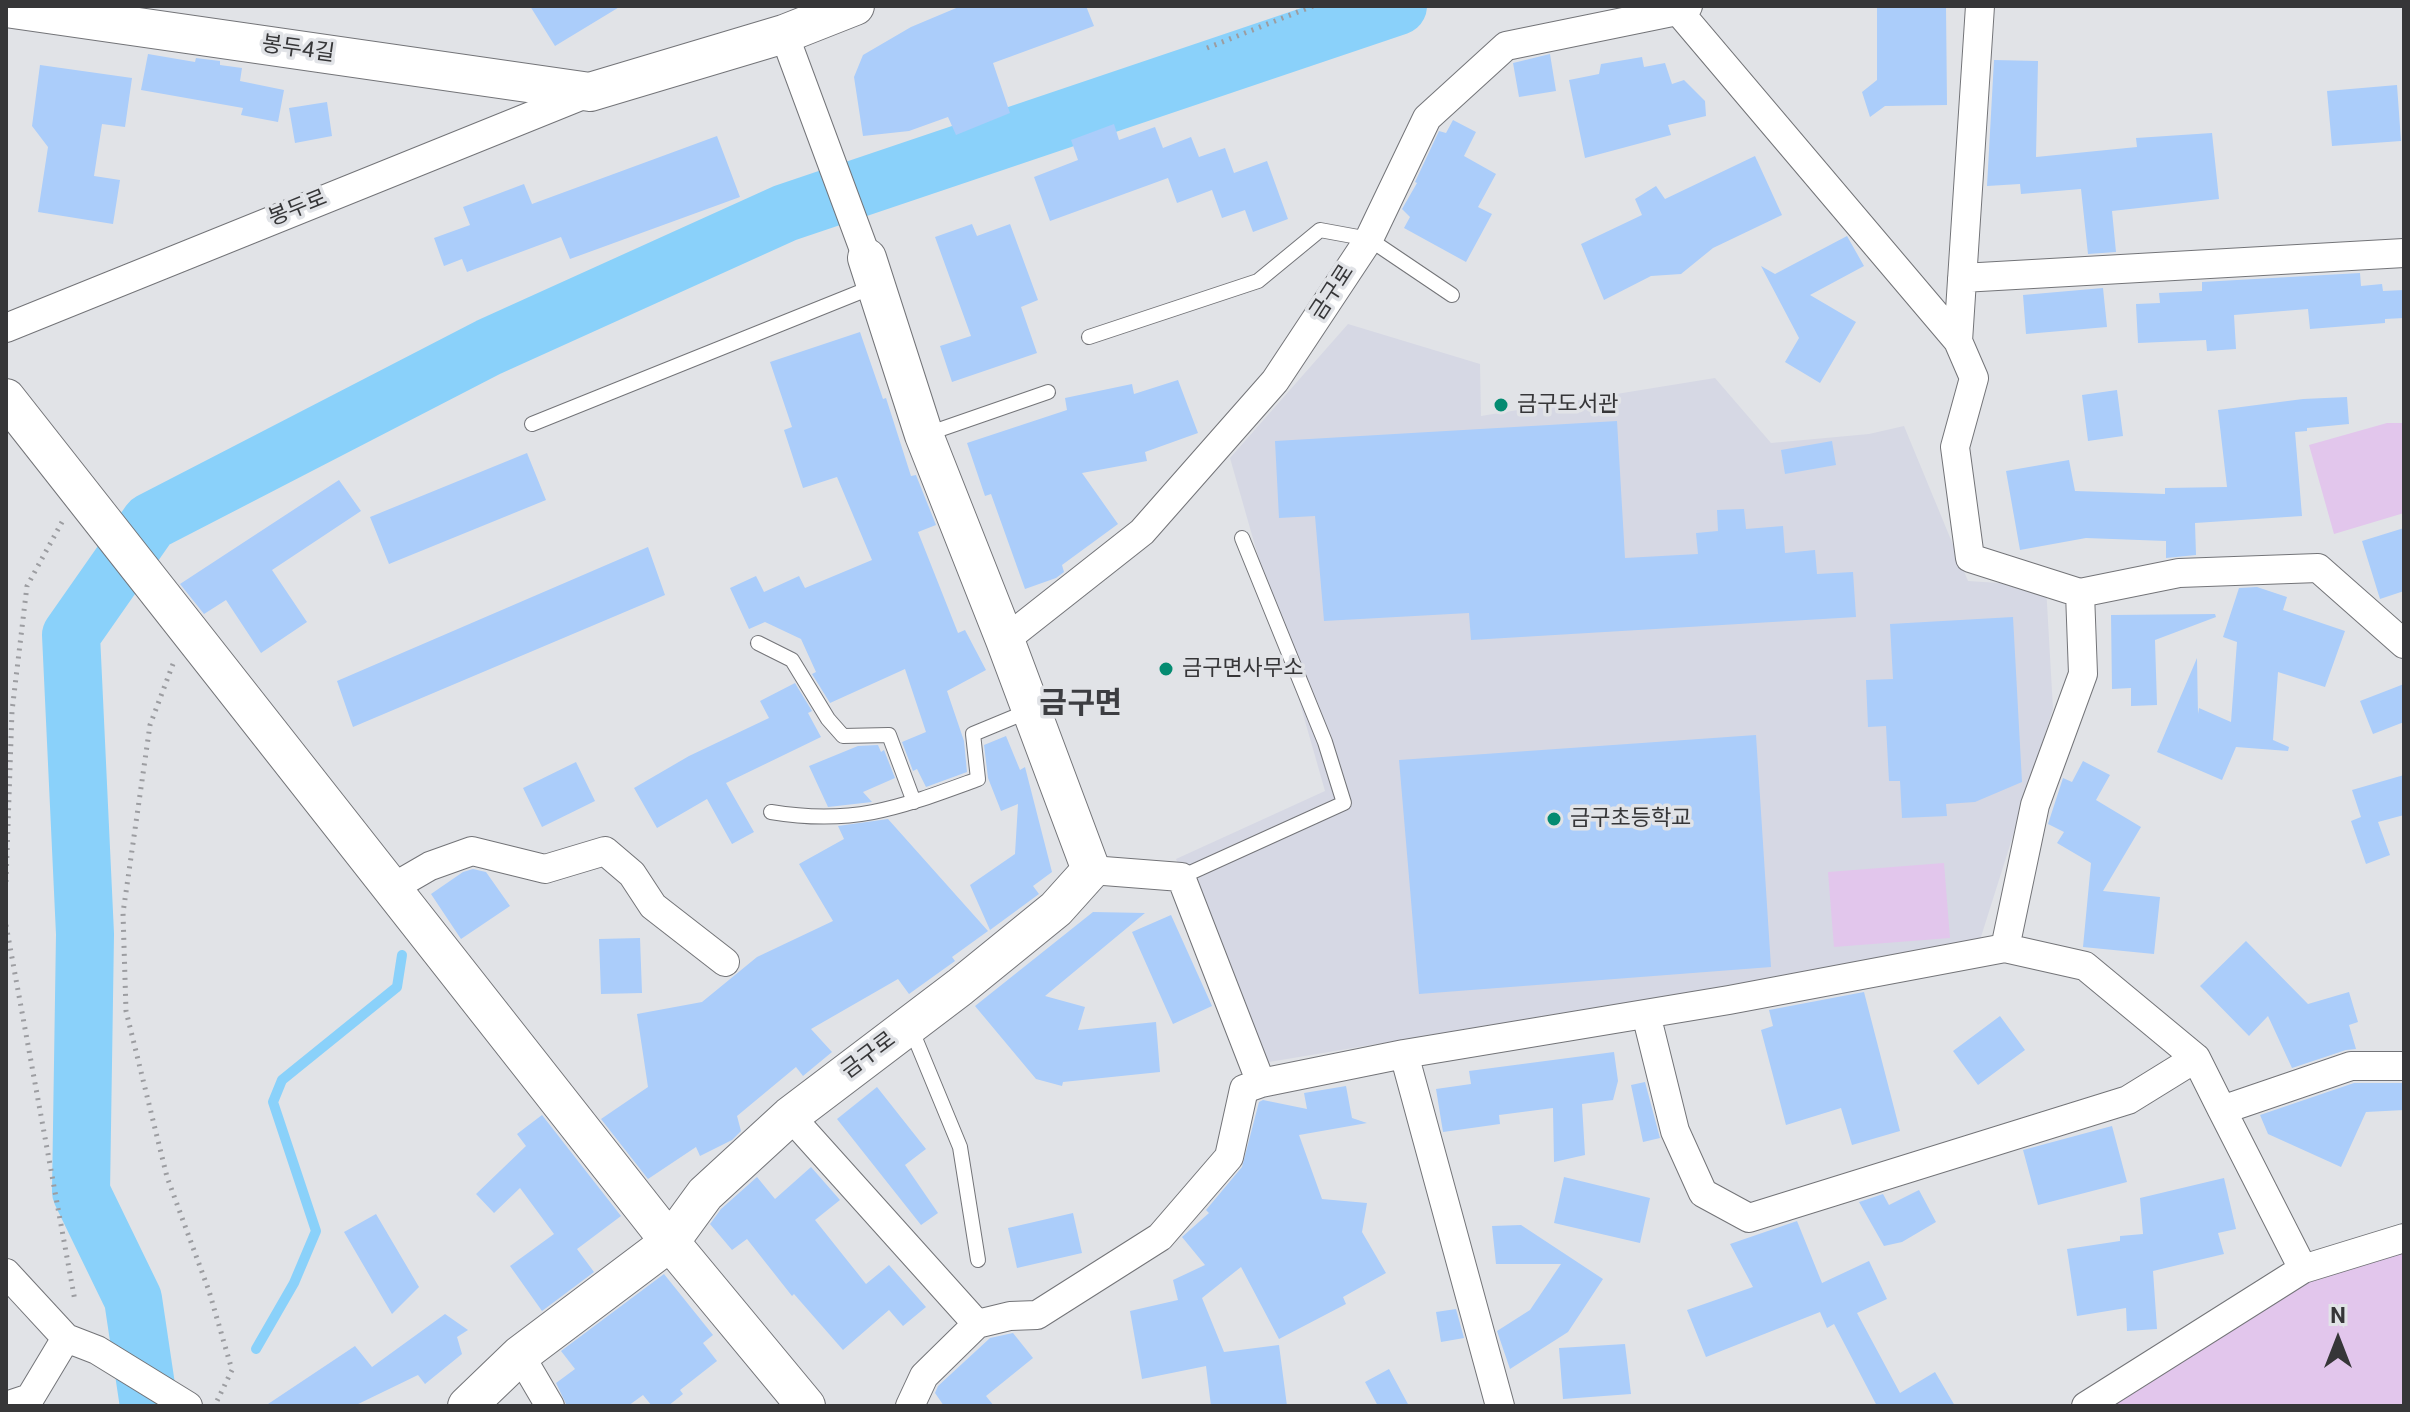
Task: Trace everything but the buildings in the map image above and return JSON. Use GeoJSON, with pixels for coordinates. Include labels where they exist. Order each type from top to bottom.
{"type":"FeatureCollection","features":[{"type":"Feature","properties":{"kind":"street"},"geometry":{"type":"LineString","coordinates":[[590,92],[784,34],[855,6]]}},
{"type":"Feature","properties":{"kind":"street"},"geometry":{"type":"LineString","coordinates":[[1958,341],[1980,6]]}},
{"type":"Feature","properties":{"kind":"street","name":"봉두4길"},"geometry":{"type":"LineString","coordinates":[[6,8],[590,92]]}},
{"type":"Feature","properties":{"kind":"street"},"geometry":{"type":"LineString","coordinates":[[1679,8],[1958,341],[1974,378],[1955,447],[1970,558],[2080,593],[2179,573],[2318,568],[2404,644]]}},
{"type":"Feature","properties":{"kind":"street","name":"금구로"},"geometry":{"type":"LineString","coordinates":[[1005,640],[1142,532],[1275,381],[1369,239],[1427,118],[1506,46],[1679,8]]}},
{"type":"Feature","properties":{"kind":"street"},"geometry":{"type":"LineString","coordinates":[[784,34],[872,272],[924,435],[1091,870],[1181,877],[1261,1083]]}},
{"type":"Feature","properties":{"kind":"street","name":"봉두로"},"geometry":{"type":"LineString","coordinates":[[6,328],[590,92]]}},
{"type":"Feature","properties":{"kind":"street"},"geometry":{"type":"LineString","coordinates":[[1962,278],[2404,253]]}},
{"type":"Feature","properties":{"kind":"street"},"geometry":{"type":"LineString","coordinates":[[6,398],[670,1242],[806,1406]]}},
{"type":"Feature","properties":{"kind":"street"},"geometry":{"type":"LineString","coordinates":[[2005,948],[2035,805],[2083,674],[2080,593]]}},
{"type":"Feature","properties":{"kind":"street"},"geometry":{"type":"LineString","coordinates":[[392,888],[430,866],[472,851],[545,869],[605,851],[632,874],[653,906],[725,962]]}},
{"type":"Feature","properties":{"kind":"street","name":"금구로"},"geometry":{"type":"LineString","coordinates":[[467,1406],[520,1355],[670,1242],[705,1194],[790,1116],[1056,909],[1091,870]]}},
{"type":"Feature","properties":{"kind":"street"},"geometry":{"type":"LineString","coordinates":[[910,1406],[924,1376],[977,1324],[1010,1316],[1037,1315],[1160,1237],[1229,1157],[1244,1089],[1404,1054],[1646,1014],[2005,948],[2085,966],[2196,1058],[2303,1269]]}},
{"type":"Feature","properties":{"kind":"street"},"geometry":{"type":"LineString","coordinates":[[1646,1014],[1675,1131],[1703,1193],[1749,1218],[2128,1100],[2196,1058]]}},
{"type":"Feature","properties":{"kind":"street"},"geometry":{"type":"LineString","coordinates":[[1404,1054],[1500,1406]]}},
{"type":"Feature","properties":{"kind":"street"},"geometry":{"type":"LineString","coordinates":[[2222,1110],[2351,1066],[2404,1066]]}},
{"type":"Feature","properties":{"kind":"street"},"geometry":{"type":"LineString","coordinates":[[790,1116],[977,1324]]}},
{"type":"Feature","properties":{"kind":"street"},"geometry":{"type":"LineString","coordinates":[[2086,1406],[2303,1269],[2404,1238]]}},
{"type":"Feature","properties":{"kind":"street"},"geometry":{"type":"LineString","coordinates":[[6,1273],[82,1344],[188,1406]]}},
{"type":"Feature","properties":{"kind":"street"},"geometry":{"type":"LineString","coordinates":[[6,1406],[30,1398],[82,1344]]}},
{"type":"Feature","properties":{"kind":"street"},"geometry":{"type":"LineString","coordinates":[[520,1355],[550,1406]]}},
{"type":"Feature","properties":{"kind":"lane"},"geometry":{"type":"LineString","coordinates":[[1089,337],[1258,281],[1320,230],[1369,239],[1452,295]]}},
{"type":"Feature","properties":{"kind":"lane"},"geometry":{"type":"LineString","coordinates":[[532,424],[872,272]]}},
{"type":"Feature","properties":{"kind":"lane"},"geometry":{"type":"LineString","coordinates":[[924,435],[1048,392]]}},
{"type":"Feature","properties":{"kind":"lane"},"geometry":{"type":"LineString","coordinates":[[1181,877],[1344,803],[1325,742],[1242,538]]}},
{"type":"Feature","properties":{"kind":"lane"},"geometry":{"type":"LineString","coordinates":[[758,643],[792,660],[828,719],[843,736],[889,735],[914,802]]}},
{"type":"Feature","properties":{"kind":"lane"},"geometry":{"type":"LineString","coordinates":[[771,812],[805,818],[857,816],[914,802],[978,779],[973,734],[1032,710]]}},
{"type":"Feature","properties":{"kind":"lane"},"geometry":{"type":"LineString","coordinates":[[910,1025],[960,1147],[978,1260]]}},
{"type":"Feature","properties":{"kind":"path"},"geometry":{"type":"LineString","coordinates":[[1207,48],[1313,6]]}},
{"type":"Feature","properties":{"kind":"path"},"geometry":{"type":"LineString","coordinates":[[6,882],[12,711],[27,586],[84,500]]}},
{"type":"Feature","properties":{"kind":"path"},"geometry":{"type":"LineString","coordinates":[[186,629],[150,725],[123,913],[126,1011],[167,1177],[209,1291],[232,1370],[214,1406]]}},
{"type":"Feature","properties":{"kind":"path"},"geometry":{"type":"LineString","coordinates":[[6,925],[82,1344]]}},
{"type":"Feature","properties":{"kind":"shaded area"},"geometry":{"type":"Polygon","coordinates":[[[1348,324],[1480,364],[1481,416],[1715,378],[1771,443],[1869,434],[1904,426],[1968,581],[2046,586],[2053,709],[1980,940],[1821,970],[1263,1063],[1176,859],[1325,791],[1230,458],[1348,324]]]}},
{"type":"Feature","properties":{"kind":"shaded area"},"geometry":{"type":"Polygon","coordinates":[[[2387,423],[2404,423],[2404,513],[2334,534],[2309,445],[2387,423]]]}},
{"type":"Feature","properties":{"kind":"shaded area"},"geometry":{"type":"Polygon","coordinates":[[[1944,863],[1950,938],[1834,947],[1828,872],[1944,863]]]}},
{"type":"Feature","properties":{"kind":"shaded area"},"geometry":{"type":"Polygon","coordinates":[[[2404,1251],[2404,1406],[2105,1406],[2302,1283],[2404,1251]]]}},
{"type":"Feature","properties":{"kind":"waterway"},"geometry":{"type":"LineString","coordinates":[[149,1406],[133,1299],[81,1192],[85,934],[71,635],[150,522],[489,347],[785,213],[1398,6]]}},
{"type":"Feature","properties":{"kind":"waterway"},"geometry":{"type":"LineString","coordinates":[[256,1349],[294,1283],[316,1231],[273,1102],[282,1080],[397,987],[402,955]]}},
{"type":"Feature","properties":{"kind":"place","name":"금구도서관"},"geometry":{"type":"Point","coordinates":[1501,405]}},
{"type":"Feature","properties":{"kind":"place","name":"금구면사무소"},"geometry":{"type":"Point","coordinates":[1166,669]}},
{"type":"Feature","properties":{"kind":"place","name":"금구초등학교"},"geometry":{"type":"Point","coordinates":[1554,819]}},
{"type":"Feature","properties":{"kind":"district","name":"금구면"},"geometry":{"type":"Point","coordinates":[1081,705]}}]}
